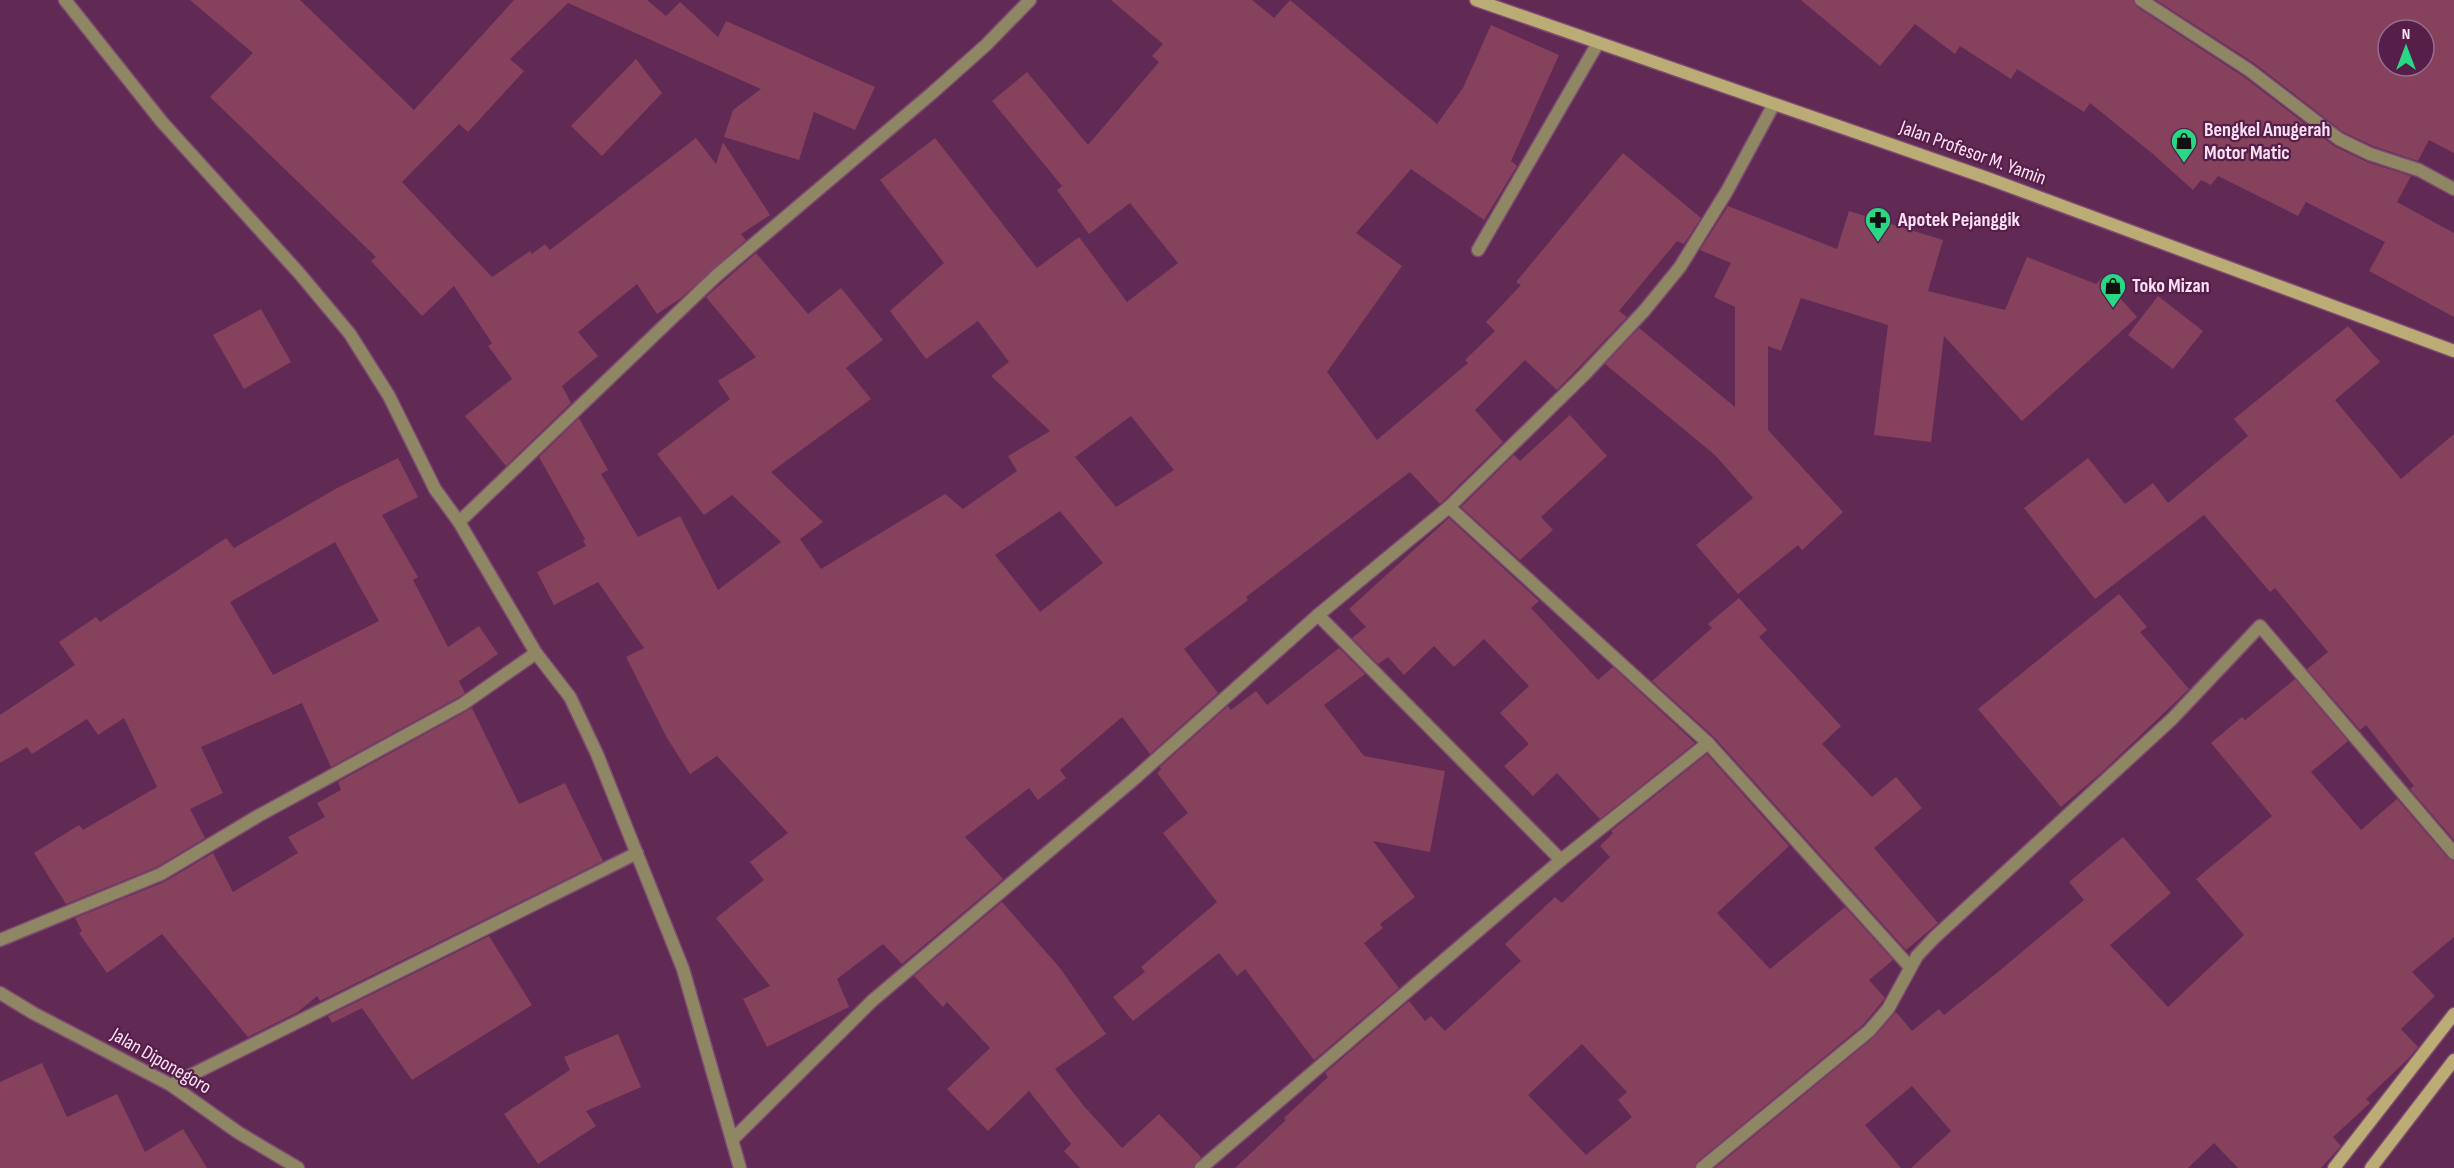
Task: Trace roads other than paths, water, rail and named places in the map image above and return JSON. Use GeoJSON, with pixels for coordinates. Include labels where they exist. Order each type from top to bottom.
{"type":"FeatureCollection","features":[{"type":"Feature","properties":{"kind":"main road","name":"Jalan Profesor M. Yamin"},"geometry":{"type":"LineString","coordinates":[[1476,0],[1987,178],[2454,351]]}},
{"type":"Feature","properties":{"kind":"main road"},"geometry":{"type":"LineString","coordinates":[[2334,1168],[2454,1014]]}},
{"type":"Feature","properties":{"kind":"main road"},"geometry":{"type":"LineString","coordinates":[[2371,1168],[2454,1060]]}},
{"type":"Feature","properties":{"kind":"street"},"geometry":{"type":"LineString","coordinates":[[65,0],[162,122],[299,273],[350,334],[389,396],[435,489],[459,522],[536,653],[570,697],[637,853],[683,969],[740,1168]]}},
{"type":"Feature","properties":{"kind":"street"},"geometry":{"type":"LineString","coordinates":[[459,522],[716,276],[931,94],[986,45],[1030,0]]}},
{"type":"Feature","properties":{"kind":"street"},"geometry":{"type":"LineString","coordinates":[[2141,0],[2249,70],[2339,139],[2370,154],[2419,170],[2454,189]]}},
{"type":"Feature","properties":{"kind":"street"},"geometry":{"type":"LineString","coordinates":[[1478,250],[1598,43]]}},
{"type":"Feature","properties":{"kind":"street"},"geometry":{"type":"LineString","coordinates":[[732,1139],[872,1000],[1158,758],[1318,615],[1449,507],[1584,375],[1644,311],[1680,267],[1727,191],[1774,104]]}},
{"type":"Feature","properties":{"kind":"street"},"geometry":{"type":"LineString","coordinates":[[1449,507],[1708,743],[1910,968]]}},
{"type":"Feature","properties":{"kind":"street"},"geometry":{"type":"LineString","coordinates":[[1318,615],[1562,860]]}},
{"type":"Feature","properties":{"kind":"street"},"geometry":{"type":"LineString","coordinates":[[1702,1168],[1869,1031],[1888,1009],[1910,968],[1934,939],[2172,719],[2260,626],[2454,853]]}},
{"type":"Feature","properties":{"kind":"street"},"geometry":{"type":"LineString","coordinates":[[0,940],[161,874],[258,816],[463,704],[536,653]]}},
{"type":"Feature","properties":{"kind":"street"},"geometry":{"type":"LineString","coordinates":[[1201,1168],[1562,860],[1708,743]]}},
{"type":"Feature","properties":{"kind":"street"},"geometry":{"type":"LineString","coordinates":[[171,1085],[637,853]]}},
{"type":"Feature","properties":{"kind":"street","name":"Jalan Diponegoro"},"geometry":{"type":"LineString","coordinates":[[0,993],[33,1013],[171,1085],[239,1133],[298,1168]]}},
{"type":"Feature","properties":{"kind":"place","name":"Bengkel Anugerah Motor Matic"},"geometry":{"type":"Point","coordinates":[2184,164]}},
{"type":"Feature","properties":{"kind":"place","name":"Apotek Pejanggik"},"geometry":{"type":"Point","coordinates":[1878,243]}},
{"type":"Feature","properties":{"kind":"place","name":"Toko Mizan"},"geometry":{"type":"Point","coordinates":[2113,309]}}]}
